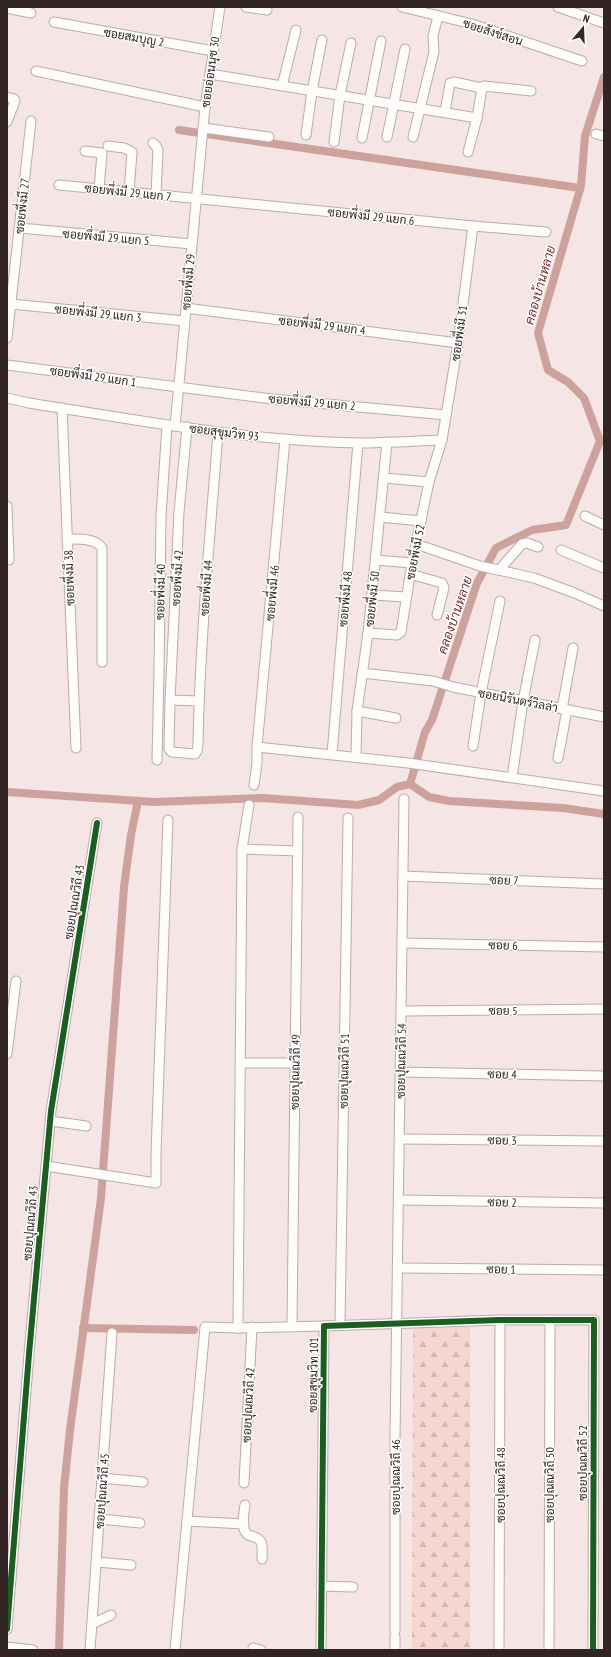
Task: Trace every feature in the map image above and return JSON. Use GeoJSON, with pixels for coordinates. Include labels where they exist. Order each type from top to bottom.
{"type":"FeatureCollection","features":[{"type":"Feature","properties":{"kind":"street","name":"ซอยอ่อนนุช 30"},"geometry":{"type":"LineString","coordinates":[[203,132],[218,7]]}},
{"type":"Feature","properties":{"kind":"street"},"geometry":{"type":"LineString","coordinates":[[246,7],[267,10]]}},
{"type":"Feature","properties":{"kind":"street","name":"ซอยสังข์สอน"},"geometry":{"type":"LineString","coordinates":[[402,7],[472,24],[582,61]]}},
{"type":"Feature","properties":{"kind":"street"},"geometry":{"type":"LineString","coordinates":[[558,7],[604,23]]}},
{"type":"Feature","properties":{"kind":"street"},"geometry":{"type":"LineString","coordinates":[[7,8],[31,13]]}},
{"type":"Feature","properties":{"kind":"street"},"geometry":{"type":"LineString","coordinates":[[413,137],[434,52],[434,36],[438,16]]}},
{"type":"Feature","properties":{"kind":"street","name":"ซอยสมบุญ 2"},"geometry":{"type":"LineString","coordinates":[[54,22],[213,51]]}},
{"type":"Feature","properties":{"kind":"street"},"geometry":{"type":"LineString","coordinates":[[282,86],[296,30]]}},
{"type":"Feature","properties":{"kind":"street"},"geometry":{"type":"LineString","coordinates":[[306,136],[312,91],[322,40]]}},
{"type":"Feature","properties":{"kind":"street"},"geometry":{"type":"LineString","coordinates":[[362,138],[381,41]]}},
{"type":"Feature","properties":{"kind":"street"},"geometry":{"type":"LineString","coordinates":[[334,142],[340,95],[351,43]]}},
{"type":"Feature","properties":{"kind":"street"},"geometry":{"type":"LineString","coordinates":[[387,137],[405,49]]}},
{"type":"Feature","properties":{"kind":"street"},"geometry":{"type":"LineString","coordinates":[[36,71],[205,107]]}},
{"type":"Feature","properties":{"kind":"street"},"geometry":{"type":"LineString","coordinates":[[210,74],[476,118]]}},
{"type":"Feature","properties":{"kind":"street"},"geometry":{"type":"LineString","coordinates":[[445,112],[450,83],[454,82],[482,88],[486,85],[531,91]]}},
{"type":"Feature","properties":{"kind":"street"},"geometry":{"type":"LineString","coordinates":[[468,152],[482,88]]}},
{"type":"Feature","properties":{"kind":"street"},"geometry":{"type":"LineString","coordinates":[[7,97],[14,99],[15,101],[7,122]]}},
{"type":"Feature","properties":{"kind":"street","name":"ซอยพึ่งมี 27"},"geometry":{"type":"LineString","coordinates":[[7,338],[31,121]]}},
{"type":"Feature","properties":{"kind":"street"},"geometry":{"type":"LineString","coordinates":[[203,132],[269,137]]}},
{"type":"Feature","properties":{"kind":"street","name":"ซอยพึ่งมี 29"},"geometry":{"type":"LineString","coordinates":[[171,425],[178,388],[203,132]]}},
{"type":"Feature","properties":{"kind":"street"},"geometry":{"type":"LineString","coordinates":[[154,144],[158,150],[156,195]]}},
{"type":"Feature","properties":{"kind":"street"},"geometry":{"type":"LineString","coordinates":[[108,146],[124,148],[132,152],[128,192]]}},
{"type":"Feature","properties":{"kind":"street"},"geometry":{"type":"LineString","coordinates":[[85,151],[102,153],[99,189]]}},
{"type":"Feature","properties":{"kind":"street","name":"ซอยพึ่งมี 29 แยก 7"},"geometry":{"type":"LineString","coordinates":[[59,185],[196,200]]}},
{"type":"Feature","properties":{"kind":"street","name":"ซอยพึ่งมี 29 แยก 6"},"geometry":{"type":"LineString","coordinates":[[196,200],[546,232]]}},
{"type":"Feature","properties":{"kind":"street","name":"ซอยพึ่งมี 31"},"geometry":{"type":"LineString","coordinates":[[442,440],[458,342],[473,226]]}},
{"type":"Feature","properties":{"kind":"street","name":"ซอยพึ่งมี 29 แยก 5"},"geometry":{"type":"LineString","coordinates":[[20,228],[192,244]]}},
{"type":"Feature","properties":{"kind":"street","name":"ซอยพึ่งมี 29 แยก 3"},"geometry":{"type":"LineString","coordinates":[[11,304],[185,321]]}},
{"type":"Feature","properties":{"kind":"street","name":"ซอยพึ่งมี 29 แยก 4"},"geometry":{"type":"LineString","coordinates":[[186,308],[458,342]]}},
{"type":"Feature","properties":{"kind":"street","name":"ซอยพึ่งมี 29 แยก 1"},"geometry":{"type":"LineString","coordinates":[[7,365],[178,388]]}},
{"type":"Feature","properties":{"kind":"street","name":"ซอยพึ่งมี 29 แยก 2"},"geometry":{"type":"LineString","coordinates":[[178,388],[272,399],[446,415]]}},
{"type":"Feature","properties":{"kind":"street","name":"ซอยสุขุมวิท 93"},"geometry":{"type":"LineString","coordinates":[[7,398],[218,432],[286,439],[358,443],[442,440]]}},
{"type":"Feature","properties":{"kind":"street","name":"ซอยพึ่งมี 38"},"geometry":{"type":"LineString","coordinates":[[62,408],[76,748]]}},
{"type":"Feature","properties":{"kind":"street","name":"ซอยพึ่งมี 40"},"geometry":{"type":"LineString","coordinates":[[156,760],[161,516],[171,425]]}},
{"type":"Feature","properties":{"kind":"street","name":"ซอยพึ่งมี 42"},"geometry":{"type":"LineString","coordinates":[[187,427],[179,512],[169,750],[172,752],[195,754],[198,744]]}},
{"type":"Feature","properties":{"kind":"street","name":"ซอยพึ่งมี 44"},"geometry":{"type":"LineString","coordinates":[[198,744],[199,700],[218,432]]}},
{"type":"Feature","properties":{"kind":"street","name":"ซอยพึ่งมี 46"},"geometry":{"type":"LineString","coordinates":[[254,785],[286,439]]}},
{"type":"Feature","properties":{"kind":"street","name":"ซอยพึ่งมี 52"},"geometry":{"type":"LineString","coordinates":[[368,633],[400,634],[412,563],[429,482],[442,440]]}},
{"type":"Feature","properties":{"kind":"street","name":"ซอยพึ่งมี 50"},"geometry":{"type":"LineString","coordinates":[[356,757],[357,711],[368,633],[388,442]]}},
{"type":"Feature","properties":{"kind":"street","name":"ซอยพึ่งมี 48"},"geometry":{"type":"LineString","coordinates":[[332,754],[358,443]]}},
{"type":"Feature","properties":{"kind":"street"},"geometry":{"type":"LineString","coordinates":[[384,478],[429,482]]}},
{"type":"Feature","properties":{"kind":"street"},"geometry":{"type":"LineString","coordinates":[[7,506],[9,560]]}},
{"type":"Feature","properties":{"kind":"street"},"geometry":{"type":"LineString","coordinates":[[585,516],[604,524]]}},
{"type":"Feature","properties":{"kind":"street"},"geometry":{"type":"LineString","coordinates":[[380,517],[421,521]]}},
{"type":"Feature","properties":{"kind":"street"},"geometry":{"type":"LineString","coordinates":[[67,539],[88,540],[100,544],[102,548],[102,662]]}},
{"type":"Feature","properties":{"kind":"street"},"geometry":{"type":"LineString","coordinates":[[499,570],[522,544],[526,543],[538,547]]}},
{"type":"Feature","properties":{"kind":"street"},"geometry":{"type":"LineString","coordinates":[[416,544],[480,566],[534,578],[604,606]]}},
{"type":"Feature","properties":{"kind":"street"},"geometry":{"type":"LineString","coordinates":[[561,550],[604,568]]}},
{"type":"Feature","properties":{"kind":"street"},"geometry":{"type":"LineString","coordinates":[[376,560],[412,563]]}},
{"type":"Feature","properties":{"kind":"street"},"geometry":{"type":"LineString","coordinates":[[410,574],[442,583],[444,588],[437,615]]}},
{"type":"Feature","properties":{"kind":"street"},"geometry":{"type":"LineString","coordinates":[[372,595],[406,597]]}},
{"type":"Feature","properties":{"kind":"street"},"geometry":{"type":"LineString","coordinates":[[473,746],[481,693],[500,601]]}},
{"type":"Feature","properties":{"kind":"street"},"geometry":{"type":"LineString","coordinates":[[513,771],[523,701],[535,640]]}},
{"type":"Feature","properties":{"kind":"street"},"geometry":{"type":"LineString","coordinates":[[558,758],[573,648]]}},
{"type":"Feature","properties":{"kind":"street","name":"ซอยนิรันดร์วิลล่า"},"geometry":{"type":"LineString","coordinates":[[362,672],[433,681],[481,693],[604,717]]}},
{"type":"Feature","properties":{"kind":"street"},"geometry":{"type":"LineString","coordinates":[[170,700],[199,700]]}},
{"type":"Feature","properties":{"kind":"street"},"geometry":{"type":"LineString","coordinates":[[357,711],[396,718]]}},
{"type":"Feature","properties":{"kind":"street"},"geometry":{"type":"LineString","coordinates":[[257,747],[408,763],[604,791]]}},
{"type":"Feature","properties":{"kind":"street","name":"ซอยปุณณวิถี 54"},"geometry":{"type":"LineString","coordinates":[[398,1324],[404,799]]}},
{"type":"Feature","properties":{"kind":"street"},"geometry":{"type":"LineString","coordinates":[[238,1328],[242,849],[249,805]]}},
{"type":"Feature","properties":{"kind":"street","name":"ซอยปุณณวิถี 49"},"geometry":{"type":"LineString","coordinates":[[292,1326],[298,817]]}},
{"type":"Feature","properties":{"kind":"street","name":"ซอยปุณณวิถี 51"},"geometry":{"type":"LineString","coordinates":[[340,1325],[348,818]]}},
{"type":"Feature","properties":{"kind":"street"},"geometry":{"type":"LineString","coordinates":[[46,1166],[156,1183],[156,1146],[168,820]]}},
{"type":"Feature","properties":{"kind":"street","name":"ซอยปุณณวิถี 43"},"geometry":{"type":"LineString","coordinates":[[7,1629],[51,1121],[97,823]]}},
{"type":"Feature","properties":{"kind":"street"},"geometry":{"type":"LineString","coordinates":[[242,849],[298,851]]}},
{"type":"Feature","properties":{"kind":"street","name":"ซอย 7"},"geometry":{"type":"LineString","coordinates":[[403,876],[604,884]]}},
{"type":"Feature","properties":{"kind":"street","name":"ซอย 6"},"geometry":{"type":"LineString","coordinates":[[402,943],[604,947]]}},
{"type":"Feature","properties":{"kind":"street"},"geometry":{"type":"LineString","coordinates":[[7,1054],[16,981]]}},
{"type":"Feature","properties":{"kind":"street","name":"ซอย 5"},"geometry":{"type":"LineString","coordinates":[[401,1011],[604,1009]]}},
{"type":"Feature","properties":{"kind":"street"},"geometry":{"type":"LineString","coordinates":[[241,1063],[295,1063]]}},
{"type":"Feature","properties":{"kind":"street","name":"ซอย 4"},"geometry":{"type":"LineString","coordinates":[[401,1072],[604,1076]]}},
{"type":"Feature","properties":{"kind":"street"},"geometry":{"type":"LineString","coordinates":[[51,1121],[86,1126]]}},
{"type":"Feature","properties":{"kind":"street","name":"ซอย 3"},"geometry":{"type":"LineString","coordinates":[[400,1139],[604,1141]]}},
{"type":"Feature","properties":{"kind":"street","name":"ซอย 2"},"geometry":{"type":"LineString","coordinates":[[399,1200],[604,1203]]}},
{"type":"Feature","properties":{"kind":"street","name":"ซอย 1"},"geometry":{"type":"LineString","coordinates":[[398,1268],[604,1270]]}},
{"type":"Feature","properties":{"kind":"street","name":"ซอยสุขุมวิท 101"},"geometry":{"type":"LineString","coordinates":[[320,1650],[324,1326],[500,1320],[550,1320]]}},
{"type":"Feature","properties":{"kind":"street","name":"ซอยปุณณวิถี 48"},"geometry":{"type":"LineString","coordinates":[[499,1650],[500,1320]]}},
{"type":"Feature","properties":{"kind":"street","name":"ซอยปุณณวิถี 50"},"geometry":{"type":"LineString","coordinates":[[549,1650],[550,1320]]}},
{"type":"Feature","properties":{"kind":"street","name":"ซอยปุณณวิถี 52"},"geometry":{"type":"LineString","coordinates":[[550,1320],[594,1320],[594,1650]]}},
{"type":"Feature","properties":{"kind":"street","name":"ซอยปุณณวิถี 46"},"geometry":{"type":"LineString","coordinates":[[395,1650],[395,1437],[398,1324]]}},
{"type":"Feature","properties":{"kind":"street"},"geometry":{"type":"LineString","coordinates":[[175,1650],[205,1327],[252,1328],[324,1326]]}},
{"type":"Feature","properties":{"kind":"street","name":"ซอยปุณณวิถี 42"},"geometry":{"type":"LineString","coordinates":[[244,1483],[252,1328]]}},
{"type":"Feature","properties":{"kind":"street","name":"ซอยปุณณวิถี 45"},"geometry":{"type":"LineString","coordinates":[[90,1650],[112,1332]]}},
{"type":"Feature","properties":{"kind":"street"},"geometry":{"type":"LineString","coordinates":[[102,1478],[143,1482]]}},
{"type":"Feature","properties":{"kind":"street"},"geometry":{"type":"LineString","coordinates":[[245,1505],[245,1532],[247,1535],[258,1537],[262,1543],[262,1559]]}},
{"type":"Feature","properties":{"kind":"street"},"geometry":{"type":"LineString","coordinates":[[100,1519],[140,1523]]}},
{"type":"Feature","properties":{"kind":"street"},"geometry":{"type":"LineString","coordinates":[[187,1521],[244,1524]]}},
{"type":"Feature","properties":{"kind":"street"},"geometry":{"type":"LineString","coordinates":[[97,1562],[131,1565]]}},
{"type":"Feature","properties":{"kind":"street"},"geometry":{"type":"LineString","coordinates":[[321,1586],[353,1587]]}},
{"type":"Feature","properties":{"kind":"street"},"geometry":{"type":"LineString","coordinates":[[92,1624],[111,1615]]}},
{"type":"Feature","properties":{"kind":"street"},"geometry":{"type":"LineString","coordinates":[[7,1647],[33,1650]]}},
{"type":"Feature","properties":{"kind":"green space"},"geometry":{"type":"Polygon","coordinates":[[[413,1327],[470,1327],[470,1650],[412,1650],[413,1327]]]}},
{"type":"Feature","properties":{"kind":"waterway","name":"คลองบ้านหลาย"},"geometry":{"type":"LineString","coordinates":[[604,77],[585,136],[581,186],[538,333],[548,370],[568,382],[584,398],[600,441],[566,525],[532,530],[496,548],[477,583],[432,720],[425,732],[410,784],[429,797],[449,801],[563,808],[604,814]]}},
{"type":"Feature","properties":{"kind":"waterway"},"geometry":{"type":"LineString","coordinates":[[179,130],[580,188]]}},
{"type":"Feature","properties":{"kind":"waterway"},"geometry":{"type":"LineString","coordinates":[[7,792],[154,802],[263,798],[358,805],[379,800],[397,787],[410,784]]}},
{"type":"Feature","properties":{"kind":"waterway"},"geometry":{"type":"LineString","coordinates":[[59,1650],[64,1488],[70,1430],[101,1198],[124,887],[131,835],[138,801]]}},
{"type":"Feature","properties":{"kind":"waterway"},"geometry":{"type":"LineString","coordinates":[[83,1328],[194,1330]]}},
{"type":"Feature","properties":{"kind":"cycle path"},"geometry":{"type":"LineString","coordinates":[[7,1629],[29,1354],[51,1111],[97,823]]}},
{"type":"Feature","properties":{"kind":"cycle path"},"geometry":{"type":"LineString","coordinates":[[321,1650],[324,1326],[500,1320],[594,1320],[593,1650]]}}]}
